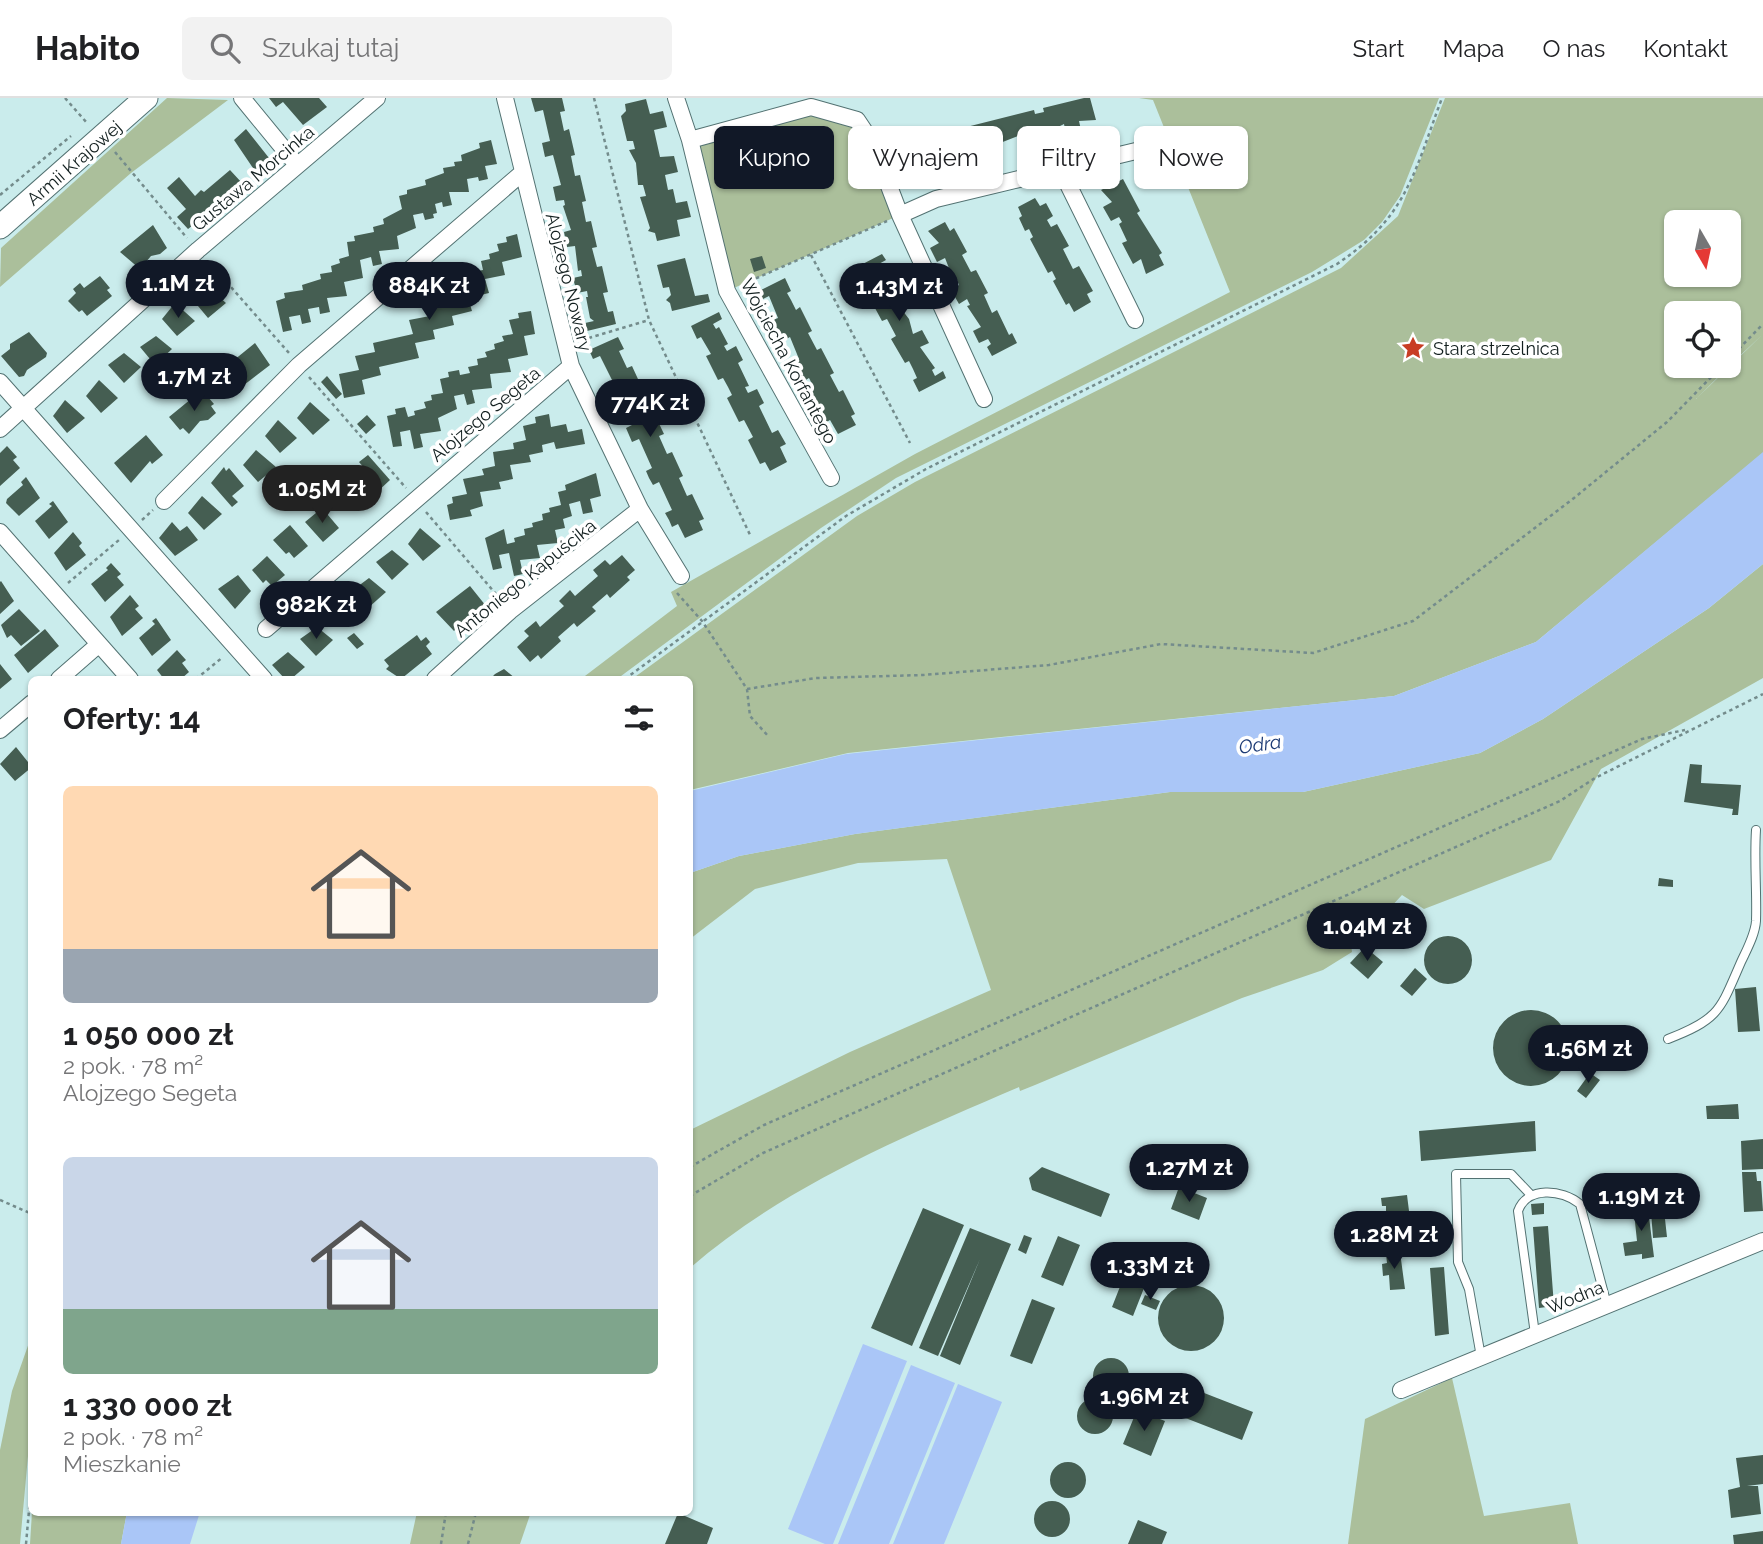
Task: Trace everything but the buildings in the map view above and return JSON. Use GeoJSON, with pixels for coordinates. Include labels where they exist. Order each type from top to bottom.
{"type":"FeatureCollection","features":[{"type":"Feature","properties":{"kind":"street","name":"Armii Krajowej"},"geometry":{"type":"LineString","coordinates":[[0,227],[146,98]]}},
{"type":"Feature","properties":{"kind":"street"},"geometry":{"type":"LineString","coordinates":[[242,98],[297,165]]}},
{"type":"Feature","properties":{"kind":"street","name":"Gustawa Morcinka"},"geometry":{"type":"LineString","coordinates":[[0,429],[297,165],[377,98]]}},
{"type":"Feature","properties":{"kind":"street","name":"Alojzego Nowary"},"geometry":{"type":"LineString","coordinates":[[505,98],[571,366],[640,509],[681,576]]}},
{"type":"Feature","properties":{"kind":"street","name":"Wojciecha Korfantego"},"geometry":{"type":"LineString","coordinates":[[676,98],[690,140],[727,291],[831,478]]}},
{"type":"Feature","properties":{"kind":"street"},"geometry":{"type":"LineString","coordinates":[[690,140],[811,107],[857,120],[873,144],[900,215],[984,399]]}},
{"type":"Feature","properties":{"kind":"street"},"geometry":{"type":"LineString","coordinates":[[164,501],[299,365],[522,173]]}},
{"type":"Feature","properties":{"kind":"street"},"geometry":{"type":"LineString","coordinates":[[900,215],[936,199],[1017,180]]}},
{"type":"Feature","properties":{"kind":"street"},"geometry":{"type":"LineString","coordinates":[[1071,189],[1135,320]]}},
{"type":"Feature","properties":{"kind":"street","name":"Alojzego Segeta"},"geometry":{"type":"LineString","coordinates":[[266,629],[571,366]]}},
{"type":"Feature","properties":{"kind":"street"},"geometry":{"type":"LineString","coordinates":[[0,382],[261,676]]}},
{"type":"Feature","properties":{"kind":"street","name":"Antoniego Kapuścika"},"geometry":{"type":"LineString","coordinates":[[438,676],[510,611],[640,509]]}},
{"type":"Feature","properties":{"kind":"street"},"geometry":{"type":"LineString","coordinates":[[0,532],[127,676]]}},
{"type":"Feature","properties":{"kind":"street"},"geometry":{"type":"LineString","coordinates":[[62,676],[98,645]]}},
{"type":"Feature","properties":{"kind":"street"},"geometry":{"type":"LineString","coordinates":[[0,730],[28,706]]}},
{"type":"Feature","properties":{"kind":"street","name":"Wodna"},"geometry":{"type":"LineString","coordinates":[[1401,1390],[1763,1241]]}},
{"type":"Feature","properties":{"kind":"lane"},"geometry":{"type":"LineString","coordinates":[[1668,1039],[1695,1028],[1723,1004],[1752,937],[1756,924],[1756,830]]}},
{"type":"Feature","properties":{"kind":"lane"},"geometry":{"type":"LineString","coordinates":[[1752,937],[1763,937]]}},
{"type":"Feature","properties":{"kind":"lane"},"geometry":{"type":"LineString","coordinates":[[1481,1357],[1469,1289],[1458,1262],[1456,1174],[1511,1174],[1531,1195]]}},
{"type":"Feature","properties":{"kind":"lane"},"geometry":{"type":"LineString","coordinates":[[1535,1334],[1518,1211],[1522,1201],[1531,1195],[1550,1193],[1571,1197],[1580,1204],[1607,1305]]}},
{"type":"Feature","properties":{"kind":"path"},"geometry":{"type":"LineString","coordinates":[[0,195],[88,122],[65,98]]}},
{"type":"Feature","properties":{"kind":"path"},"geometry":{"type":"LineString","coordinates":[[594,98],[649,320],[751,537]]}},
{"type":"Feature","properties":{"kind":"path"},"geometry":{"type":"LineString","coordinates":[[629,676],[846,516],[926,469],[1337,264],[1354,252],[1373,238],[1405,197],[1443,98]]}},
{"type":"Feature","properties":{"kind":"path"},"geometry":{"type":"LineString","coordinates":[[727,291],[900,215]]}},
{"type":"Feature","properties":{"kind":"path"},"geometry":{"type":"LineString","coordinates":[[811,256],[910,443]]}},
{"type":"Feature","properties":{"kind":"path"},"geometry":{"type":"LineString","coordinates":[[565,345],[649,320]]}},
{"type":"Feature","properties":{"kind":"path"},"geometry":{"type":"LineString","coordinates":[[1741,347],[1763,324]]}},
{"type":"Feature","properties":{"kind":"path"},"geometry":{"type":"LineString","coordinates":[[747,689],[816,678],[923,675],[1049,665],[1161,644],[1313,653],[1413,621],[1574,498],[1667,422],[1710,378]]}},
{"type":"Feature","properties":{"kind":"path"},"geometry":{"type":"LineString","coordinates":[[54,594],[164,501]]}},
{"type":"Feature","properties":{"kind":"path"},"geometry":{"type":"LineString","coordinates":[[689,604],[747,689],[750,716],[769,737]]}},
{"type":"Feature","properties":{"kind":"path"},"geometry":{"type":"LineString","coordinates":[[693,1194],[763,1153],[1560,801],[1595,778],[1763,694]]}},
{"type":"Feature","properties":{"kind":"path"},"geometry":{"type":"LineString","coordinates":[[693,1165],[764,1125],[1642,739],[1688,730]]}},
{"type":"Feature","properties":{"kind":"path"},"geometry":{"type":"LineString","coordinates":[[0,1200],[28,1212]]}},
{"type":"Feature","properties":{"kind":"path"},"geometry":{"type":"LineString","coordinates":[[26,1544],[29,1516]]}},
{"type":"Feature","properties":{"kind":"path"},"geometry":{"type":"LineString","coordinates":[[441,1544],[445,1516]]}},
{"type":"Feature","properties":{"kind":"path"},"geometry":{"type":"LineString","coordinates":[[468,1544],[475,1516]]}},
{"type":"Feature","properties":{"kind":"green space"},"geometry":{"type":"Polygon","coordinates":[[[167,98],[228,100],[131,173],[0,287],[1,248],[167,98]]]}},
{"type":"Feature","properties":{"kind":"green space"},"geometry":{"type":"Polygon","coordinates":[[[1139,98],[1439,98],[1400,196],[1382,222],[1364,240],[1312,272],[896,478],[821,528],[621,676],[585,676],[677,606],[671,592],[915,454],[1230,292],[1189,189],[1248,189],[1248,126],[1163,126],[1153,100],[1139,98]]]}},
{"type":"Feature","properties":{"kind":"green space"},"geometry":{"type":"Polygon","coordinates":[[[1445,98],[1763,98],[1763,453],[1536,642],[1394,696],[848,753],[693,789],[693,676],[636,676],[857,516],[915,482],[1341,268],[1398,216],[1445,98]]]}},
{"type":"Feature","properties":{"kind":"green space"},"geometry":{"type":"Polygon","coordinates":[[[811,107],[857,120],[860,126],[848,126],[848,189],[888,189],[900,215],[727,291],[690,140],[714,133],[714,189],[834,189],[834,126],[741,126],[811,107]]]}},
{"type":"Feature","properties":{"kind":"green space"},"geometry":{"type":"Polygon","coordinates":[[[1763,564],[1763,678],[1601,769],[1551,860],[1424,909],[1402,895],[1360,940],[1351,944],[1352,952],[1323,970],[1242,998],[1020,1091],[1019,1087],[889,1144],[806,1187],[727,1238],[693,1266],[693,1129],[850,1052],[991,990],[947,859],[858,863],[755,889],[693,937],[693,872],[739,856],[855,834],[1170,792],[1303,792],[1480,753],[1543,719],[1709,608],[1763,564]]]}},
{"type":"Feature","properties":{"kind":"green space"},"geometry":{"type":"Polygon","coordinates":[[[28,1346],[28,1456],[20,1544],[0,1544],[0,1450],[12,1391],[28,1346]]]}},
{"type":"Feature","properties":{"kind":"green space"},"geometry":{"type":"Polygon","coordinates":[[[1452,1378],[1484,1516],[1570,1503],[1578,1544],[1348,1544],[1365,1419],[1452,1378]]]}},
{"type":"Feature","properties":{"kind":"green space"},"geometry":{"type":"Polygon","coordinates":[[[32,1516],[126,1516],[121,1544],[30,1544],[32,1516]]]}},
{"type":"Feature","properties":{"kind":"green space"},"geometry":{"type":"Polygon","coordinates":[[[416,1516],[530,1516],[520,1544],[410,1544],[416,1516]]]}},
{"type":"Feature","properties":{"kind":"water","name":"Odra"},"geometry":{"type":"Polygon","coordinates":[[[1763,452],[1763,564],[1709,608],[1543,719],[1480,753],[1303,792],[1170,792],[855,834],[739,856],[693,872],[693,790],[846,754],[1394,696],[1536,642],[1763,452]]]}},
{"type":"Feature","properties":{"kind":"water"},"geometry":{"type":"Polygon","coordinates":[[[863,1344],[907,1361],[833,1544],[825,1544],[788,1529],[863,1344]]]}},
{"type":"Feature","properties":{"kind":"water"},"geometry":{"type":"Polygon","coordinates":[[[911,1365],[955,1383],[889,1544],[838,1544],[911,1365]]]}},
{"type":"Feature","properties":{"kind":"water"},"geometry":{"type":"Polygon","coordinates":[[[958,1384],[1002,1402],[944,1544],[893,1544],[958,1384]]]}},
{"type":"Feature","properties":{"kind":"water"},"geometry":{"type":"Polygon","coordinates":[[[126,1516],[199,1516],[190,1544],[121,1544],[126,1516]]]}},
{"type":"Feature","properties":{"kind":"place","name":"Stara strzelnica"},"geometry":{"type":"Point","coordinates":[1413,348]}}]}
